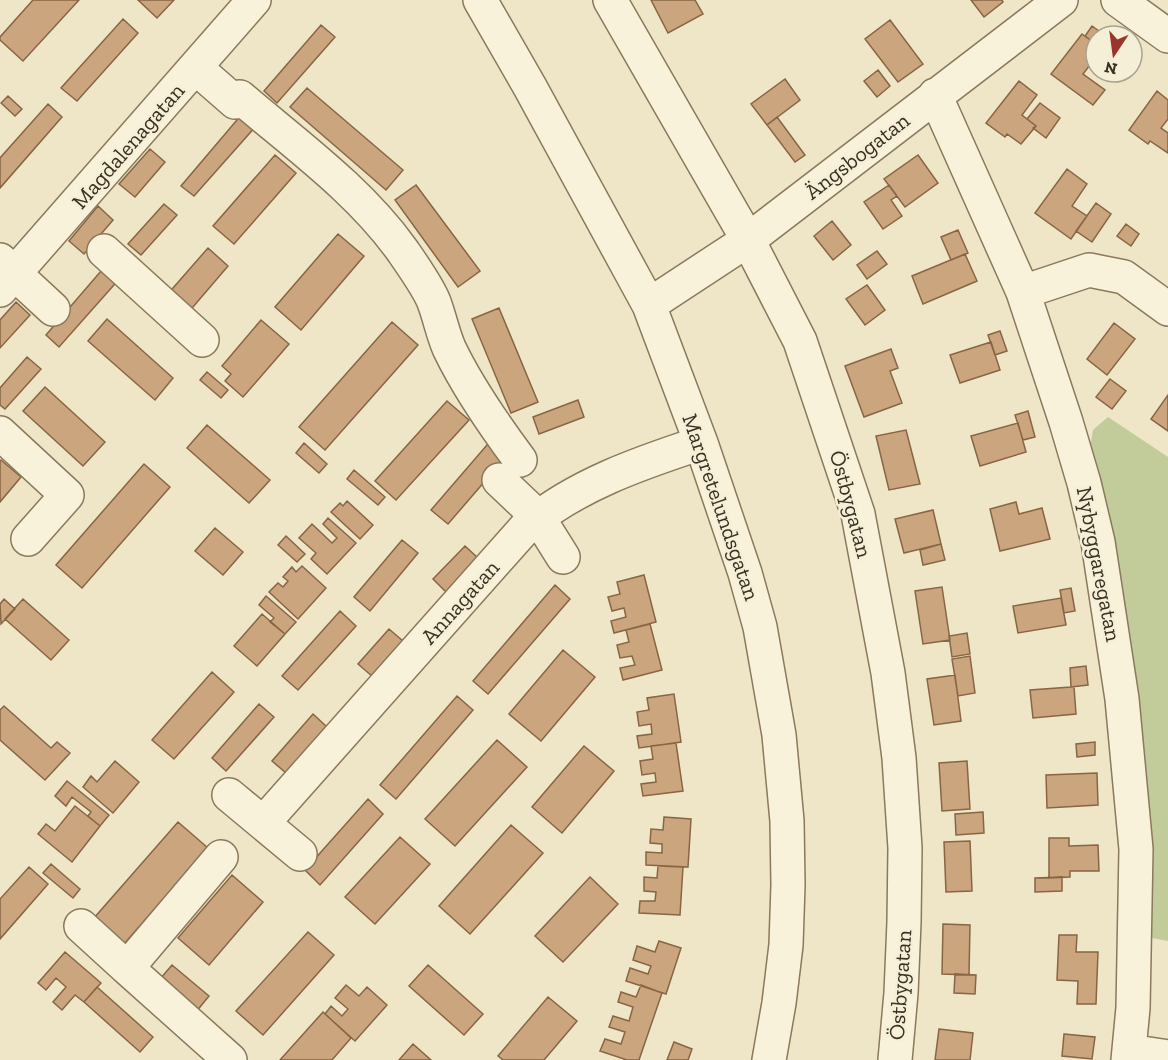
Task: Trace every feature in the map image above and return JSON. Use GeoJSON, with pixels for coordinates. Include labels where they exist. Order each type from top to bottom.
{"type":"FeatureCollection","features":[{"type":"Feature","properties":{"kind":"street","name":"Magdalenagatan"},"geometry":{"type":"LineString","coordinates":[[5,275],[196,68],[254,0]]}},
{"type":"Feature","properties":{"kind":"street","name":"Margretelundsgatan"},"geometry":{"type":"LineString","coordinates":[[480,0],[649,305],[701,443],[745,573],[760,627],[779,735],[787,821],[786,945],[769,1060]]}},
{"type":"Feature","properties":{"kind":"street","name":"Östbygatan"},"geometry":{"type":"LineString","coordinates":[[610,0],[748,240],[800,341],[858,514],[888,673],[899,758],[905,848],[902,981],[895,1060]]}},
{"type":"Feature","properties":{"kind":"street","name":"Ängsbogatan"},"geometry":{"type":"LineString","coordinates":[[649,305],[748,240],[1060,0]]}},
{"type":"Feature","properties":{"kind":"street"},"geometry":{"type":"LineString","coordinates":[[1118,0],[1168,36]]}},
{"type":"Feature","properties":{"kind":"street"},"geometry":{"type":"LineString","coordinates":[[196,68],[339,182],[375,216],[395,242],[435,303],[440,325],[465,378],[493,423],[509,470],[563,557]]}},
{"type":"Feature","properties":{"kind":"street","name":"Nybyggaregatan"},"geometry":{"type":"LineString","coordinates":[[935,95],[1023,292],[1046,357],[1084,483],[1098,542],[1117,657],[1128,749],[1136,849],[1133,1008],[1128,1055]]}},
{"type":"Feature","properties":{"kind":"street"},"geometry":{"type":"LineString","coordinates":[[104,251],[202,340]]}},
{"type":"Feature","properties":{"kind":"street"},"geometry":{"type":"LineString","coordinates":[[1023,292],[1089,270],[1124,277],[1168,309]]}},
{"type":"Feature","properties":{"kind":"street"},"geometry":{"type":"LineString","coordinates":[[5,275],[53,309]]}},
{"type":"Feature","properties":{"kind":"street"},"geometry":{"type":"LineString","coordinates":[[0,433],[67,495],[28,539]]}},
{"type":"Feature","properties":{"kind":"street","name":"Annagatan"},"geometry":{"type":"LineString","coordinates":[[264,822],[526,527],[579,492],[620,472],[701,443]]}},
{"type":"Feature","properties":{"kind":"street"},"geometry":{"type":"LineString","coordinates":[[229,795],[300,854]]}},
{"type":"Feature","properties":{"kind":"street"},"geometry":{"type":"LineString","coordinates":[[127,968],[221,857]]}},
{"type":"Feature","properties":{"kind":"street"},"geometry":{"type":"LineString","coordinates":[[81,926],[230,1060]]}},
{"type":"Feature","properties":{"kind":"street"},"geometry":{"type":"LineString","coordinates":[[1128,1055],[1168,1058]]}},
{"type":"Feature","properties":{"kind":"green space"},"geometry":{"type":"Polygon","coordinates":[[[1108,417],[1168,457],[1168,941],[1152,938],[1147,810],[1089,454],[1093,430],[1108,417]]]}},
{"type":"Feature","properties":{"kind":"building"},"geometry":{"type":"Polygon","coordinates":[[[33,0],[79,0],[23,61],[0,40],[0,37],[33,0]]]}},
{"type":"Feature","properties":{"kind":"building"},"geometry":{"type":"Polygon","coordinates":[[[138,0],[174,0],[157,18],[138,0]]]}},
{"type":"Feature","properties":{"kind":"building"},"geometry":{"type":"Polygon","coordinates":[[[651,0],[695,0],[703,14],[668,33],[651,0]]]}},
{"type":"Feature","properties":{"kind":"building"},"geometry":{"type":"Polygon","coordinates":[[[971,0],[1002,0],[1003,2],[984,17],[971,0]]]}},
{"type":"Feature","properties":{"kind":"building"},"geometry":{"type":"Polygon","coordinates":[[[123,19],[138,33],[77,101],[61,88],[123,19]]]}},
{"type":"Feature","properties":{"kind":"building"},"geometry":{"type":"Polygon","coordinates":[[[890,20],[923,64],[898,82],[865,39],[890,20]]]}},
{"type":"Feature","properties":{"kind":"building"},"geometry":{"type":"Polygon","coordinates":[[[321,25],[335,37],[277,103],[264,91],[321,25]]]}},
{"type":"Feature","properties":{"kind":"building"},"geometry":{"type":"Polygon","coordinates":[[[1082,34],[1084,35],[1084,84],[1097,84],[1105,90],[1093,105],[1051,74],[1082,34]]]}},
{"type":"Feature","properties":{"kind":"building"},"geometry":{"type":"Polygon","coordinates":[[[878,70],[890,86],[877,97],[864,81],[878,70]]]}},
{"type":"Feature","properties":{"kind":"building"},"geometry":{"type":"Polygon","coordinates":[[[785,79],[800,100],[767,125],[751,104],[785,79]]]}},
{"type":"Feature","properties":{"kind":"building"},"geometry":{"type":"Polygon","coordinates":[[[1019,81],[1037,95],[1022,115],[1036,126],[1021,144],[1007,134],[1005,137],[986,123],[1019,81]]]}},
{"type":"Feature","properties":{"kind":"building"},"geometry":{"type":"Polygon","coordinates":[[[307,88],[403,170],[386,190],[290,107],[307,88]]]}},
{"type":"Feature","properties":{"kind":"building"},"geometry":{"type":"Polygon","coordinates":[[[1157,91],[1168,100],[1168,119],[1161,128],[1168,133],[1168,153],[1150,141],[1148,144],[1129,130],[1157,91]]]}},
{"type":"Feature","properties":{"kind":"building"},"geometry":{"type":"Polygon","coordinates":[[[8,96],[22,109],[15,116],[1,103],[8,96]]]}},
{"type":"Feature","properties":{"kind":"building"},"geometry":{"type":"Polygon","coordinates":[[[1040,103],[1060,118],[1046,138],[1033,128],[1036,126],[1027,119],[1040,103]]]}},
{"type":"Feature","properties":{"kind":"building"},"geometry":{"type":"Polygon","coordinates":[[[48,104],[62,117],[0,188],[0,158],[48,104]]]}},
{"type":"Feature","properties":{"kind":"building"},"geometry":{"type":"Polygon","coordinates":[[[242,114],[256,126],[194,196],[181,186],[242,114]]]}},
{"type":"Feature","properties":{"kind":"building"},"geometry":{"type":"Polygon","coordinates":[[[777,117],[805,155],[795,162],[767,125],[777,117]]]}},
{"type":"Feature","properties":{"kind":"building"},"geometry":{"type":"Polygon","coordinates":[[[150,149],[165,162],[135,197],[119,184],[150,149]]]}},
{"type":"Feature","properties":{"kind":"building"},"geometry":{"type":"Polygon","coordinates":[[[275,155],[296,173],[234,244],[213,226],[275,155]]]}},
{"type":"Feature","properties":{"kind":"building"},"geometry":{"type":"Polygon","coordinates":[[[918,155],[938,183],[905,207],[884,179],[918,155]]]}},
{"type":"Feature","properties":{"kind":"building"},"geometry":{"type":"Polygon","coordinates":[[[1067,169],[1087,184],[1072,206],[1087,216],[1071,239],[1035,213],[1067,169]]]}},
{"type":"Feature","properties":{"kind":"building"},"geometry":{"type":"Polygon","coordinates":[[[416,185],[480,271],[458,287],[395,200],[416,185]]]}},
{"type":"Feature","properties":{"kind":"building"},"geometry":{"type":"Polygon","coordinates":[[[889,185],[897,196],[891,200],[902,216],[883,229],[864,202],[889,185]]]}},
{"type":"Feature","properties":{"kind":"building"},"geometry":{"type":"Polygon","coordinates":[[[1096,203],[1111,214],[1092,242],[1076,231],[1096,203]]]}},
{"type":"Feature","properties":{"kind":"building"},"geometry":{"type":"Polygon","coordinates":[[[164,204],[177,215],[141,255],[128,244],[164,204]]]}},
{"type":"Feature","properties":{"kind":"building"},"geometry":{"type":"Polygon","coordinates":[[[98,206],[113,220],[84,254],[69,241],[98,206]]]}},
{"type":"Feature","properties":{"kind":"building"},"geometry":{"type":"Polygon","coordinates":[[[832,221],[851,245],[833,260],[814,236],[832,221]]]}},
{"type":"Feature","properties":{"kind":"building"},"geometry":{"type":"Polygon","coordinates":[[[1126,224],[1139,234],[1131,246],[1117,236],[1126,224]]]}},
{"type":"Feature","properties":{"kind":"building"},"geometry":{"type":"Polygon","coordinates":[[[958,230],[968,253],[951,260],[941,237],[958,230]]]}},
{"type":"Feature","properties":{"kind":"building"},"geometry":{"type":"Polygon","coordinates":[[[338,234],[364,256],[301,330],[275,307],[338,234]]]}},
{"type":"Feature","properties":{"kind":"building"},"geometry":{"type":"Polygon","coordinates":[[[208,248],[228,266],[187,314],[166,296],[208,248]]]}},
{"type":"Feature","properties":{"kind":"building"},"geometry":{"type":"Polygon","coordinates":[[[877,251],[887,264],[867,279],[857,265],[877,251]]]}},
{"type":"Feature","properties":{"kind":"building"},"geometry":{"type":"Polygon","coordinates":[[[965,254],[977,281],[923,304],[912,276],[965,254]]]}},
{"type":"Feature","properties":{"kind":"building"},"geometry":{"type":"Polygon","coordinates":[[[107,264],[121,277],[59,347],[46,335],[107,264]]]}},
{"type":"Feature","properties":{"kind":"building"},"geometry":{"type":"Polygon","coordinates":[[[867,285],[885,310],[865,325],[846,299],[867,285]]]}},
{"type":"Feature","properties":{"kind":"building"},"geometry":{"type":"Polygon","coordinates":[[[16,302],[30,315],[0,348],[0,320],[16,302]]]}},
{"type":"Feature","properties":{"kind":"building"},"geometry":{"type":"Polygon","coordinates":[[[499,308],[538,402],[511,413],[472,319],[499,308]]]}},
{"type":"Feature","properties":{"kind":"building"},"geometry":{"type":"Polygon","coordinates":[[[107,319],[173,378],[155,400],[88,341],[107,319]]]}},
{"type":"Feature","properties":{"kind":"building"},"geometry":{"type":"Polygon","coordinates":[[[261,320],[289,344],[243,397],[225,381],[231,374],[222,366],[261,320]]]}},
{"type":"Feature","properties":{"kind":"building"},"geometry":{"type":"Polygon","coordinates":[[[392,322],[418,345],[325,450],[299,427],[392,322]]]}},
{"type":"Feature","properties":{"kind":"building"},"geometry":{"type":"Polygon","coordinates":[[[1114,323],[1135,339],[1107,375],[1087,359],[1114,323]]]}},
{"type":"Feature","properties":{"kind":"building"},"geometry":{"type":"Polygon","coordinates":[[[1000,331],[1007,351],[995,355],[988,335],[1000,331]]]}},
{"type":"Feature","properties":{"kind":"building"},"geometry":{"type":"Polygon","coordinates":[[[991,342],[1000,370],[960,383],[950,355],[991,342]]]}},
{"type":"Feature","properties":{"kind":"building"},"geometry":{"type":"Polygon","coordinates":[[[891,349],[898,368],[890,371],[902,403],[864,417],[845,366],[891,349]]]}},
{"type":"Feature","properties":{"kind":"building"},"geometry":{"type":"Polygon","coordinates":[[[27,357],[41,369],[5,409],[0,405],[0,388],[27,357]]]}},
{"type":"Feature","properties":{"kind":"building"},"geometry":{"type":"Polygon","coordinates":[[[207,372],[228,390],[221,398],[200,380],[207,372]]]}},
{"type":"Feature","properties":{"kind":"building"},"geometry":{"type":"Polygon","coordinates":[[[1110,379],[1126,391],[1112,409],[1096,397],[1110,379]]]}},
{"type":"Feature","properties":{"kind":"building"},"geometry":{"type":"Polygon","coordinates":[[[45,387],[105,442],[83,466],[23,411],[45,387]]]}},
{"type":"Feature","properties":{"kind":"building"},"geometry":{"type":"Polygon","coordinates":[[[1168,395],[1168,431],[1151,419],[1168,395]]]}},
{"type":"Feature","properties":{"kind":"building"},"geometry":{"type":"Polygon","coordinates":[[[578,400],[584,417],[539,434],[533,417],[578,400]]]}},
{"type":"Feature","properties":{"kind":"building"},"geometry":{"type":"Polygon","coordinates":[[[447,401],[469,420],[396,500],[375,481],[447,401]]]}},
{"type":"Feature","properties":{"kind":"building"},"geometry":{"type":"Polygon","coordinates":[[[1028,411],[1035,437],[1023,440],[1015,415],[1028,411]]]}},
{"type":"Feature","properties":{"kind":"building"},"geometry":{"type":"Polygon","coordinates":[[[1018,423],[1026,452],[980,466],[971,436],[1018,423]]]}},
{"type":"Feature","properties":{"kind":"building"},"geometry":{"type":"Polygon","coordinates":[[[207,425],[270,480],[249,503],[187,448],[207,425]]]}},
{"type":"Feature","properties":{"kind":"building"},"geometry":{"type":"Polygon","coordinates":[[[906,430],[920,484],[889,490],[876,436],[906,430]]]}},
{"type":"Feature","properties":{"kind":"building"},"geometry":{"type":"Polygon","coordinates":[[[493,438],[510,452],[448,524],[431,510],[493,438]]]}},
{"type":"Feature","properties":{"kind":"building"},"geometry":{"type":"Polygon","coordinates":[[[304,443],[327,464],[319,473],[296,453],[304,443]]]}},
{"type":"Feature","properties":{"kind":"building"},"geometry":{"type":"Polygon","coordinates":[[[0,461],[21,477],[0,502],[0,461]]]}},
{"type":"Feature","properties":{"kind":"building"},"geometry":{"type":"Polygon","coordinates":[[[144,464],[170,487],[82,588],[56,565],[144,464]]]}},
{"type":"Feature","properties":{"kind":"building"},"geometry":{"type":"Polygon","coordinates":[[[354,470],[385,497],[378,505],[347,479],[354,470]]]}},
{"type":"Feature","properties":{"kind":"building"},"geometry":{"type":"Polygon","coordinates":[[[347,501],[373,525],[360,539],[331,512],[340,503],[343,506],[347,501]]]}},
{"type":"Feature","properties":{"kind":"building"},"geometry":{"type":"Polygon","coordinates":[[[1016,502],[1019,514],[1042,508],[1050,539],[1000,551],[990,509],[1016,502]]]}},
{"type":"Feature","properties":{"kind":"building"},"geometry":{"type":"Polygon","coordinates":[[[933,510],[941,544],[904,553],[895,519],[933,510]]]}},
{"type":"Feature","properties":{"kind":"building"},"geometry":{"type":"Polygon","coordinates":[[[328,518],[356,543],[327,574],[311,559],[316,553],[299,538],[312,524],[332,543],[337,538],[323,524],[328,518]]]}},
{"type":"Feature","properties":{"kind":"building"},"geometry":{"type":"Polygon","coordinates":[[[215,528],[243,552],[223,575],[195,551],[215,528]]]}},
{"type":"Feature","properties":{"kind":"building"},"geometry":{"type":"Polygon","coordinates":[[[286,536],[305,554],[297,562],[278,545],[286,536]]]}},
{"type":"Feature","properties":{"kind":"building"},"geometry":{"type":"Polygon","coordinates":[[[402,540],[418,553],[370,611],[354,597],[402,540]]]}},
{"type":"Feature","properties":{"kind":"building"},"geometry":{"type":"Polygon","coordinates":[[[941,544],[945,560],[923,565],[920,550],[941,544]]]}},
{"type":"Feature","properties":{"kind":"building"},"geometry":{"type":"Polygon","coordinates":[[[465,546],[478,558],[446,592],[433,579],[465,546]]]}},
{"type":"Feature","properties":{"kind":"building"},"geometry":{"type":"Polygon","coordinates":[[[302,566],[326,588],[298,619],[269,592],[278,583],[283,587],[288,581],[283,577],[292,567],[296,572],[302,566]]]}},
{"type":"Feature","properties":{"kind":"building"},"geometry":{"type":"Polygon","coordinates":[[[644,575],[656,622],[614,633],[611,621],[626,617],[624,608],[612,611],[608,597],[620,594],[617,582],[644,575]]]}},
{"type":"Feature","properties":{"kind":"building"},"geometry":{"type":"Polygon","coordinates":[[[555,585],[570,599],[488,694],[473,681],[555,585]]]}},
{"type":"Feature","properties":{"kind":"building"},"geometry":{"type":"Polygon","coordinates":[[[942,587],[950,640],[923,644],[915,591],[942,587]]]}},
{"type":"Feature","properties":{"kind":"building"},"geometry":{"type":"Polygon","coordinates":[[[1071,588],[1075,611],[1064,613],[1060,590],[1071,588]]]}},
{"type":"Feature","properties":{"kind":"building"},"geometry":{"type":"Polygon","coordinates":[[[266,596],[296,622],[285,634],[270,622],[274,618],[259,605],[266,596]]]}},
{"type":"Feature","properties":{"kind":"building"},"geometry":{"type":"Polygon","coordinates":[[[1061,598],[1066,625],[1018,633],[1013,606],[1061,598]]]}},
{"type":"Feature","properties":{"kind":"building"},"geometry":{"type":"Polygon","coordinates":[[[4,599],[15,609],[1,624],[0,604],[4,599]]]}},
{"type":"Feature","properties":{"kind":"building"},"geometry":{"type":"Polygon","coordinates":[[[23,599],[69,640],[51,660],[5,619],[23,599]]]}},
{"type":"Feature","properties":{"kind":"building"},"geometry":{"type":"Polygon","coordinates":[[[340,611],[356,626],[298,690],[282,676],[340,611]]]}},
{"type":"Feature","properties":{"kind":"building"},"geometry":{"type":"Polygon","coordinates":[[[262,614],[285,634],[257,666],[234,646],[262,614]]]}},
{"type":"Feature","properties":{"kind":"building"},"geometry":{"type":"Polygon","coordinates":[[[650,624],[662,670],[623,680],[620,668],[635,665],[632,656],[620,658],[617,645],[629,642],[626,630],[650,624]]]}},
{"type":"Feature","properties":{"kind":"building"},"geometry":{"type":"Polygon","coordinates":[[[389,629],[403,641],[373,677],[358,664],[389,629]]]}},
{"type":"Feature","properties":{"kind":"building"},"geometry":{"type":"Polygon","coordinates":[[[967,633],[970,654],[952,657],[949,636],[967,633]]]}},
{"type":"Feature","properties":{"kind":"building"},"geometry":{"type":"Polygon","coordinates":[[[563,650],[595,677],[541,741],[509,714],[563,650]]]}},
{"type":"Feature","properties":{"kind":"building"},"geometry":{"type":"Polygon","coordinates":[[[970,656],[975,693],[958,696],[952,659],[970,656]]]}},
{"type":"Feature","properties":{"kind":"building"},"geometry":{"type":"Polygon","coordinates":[[[1086,666],[1088,685],[1071,687],[1070,668],[1086,666]]]}},
{"type":"Feature","properties":{"kind":"building"},"geometry":{"type":"Polygon","coordinates":[[[212,672],[234,692],[174,759],[152,740],[212,672]]]}},
{"type":"Feature","properties":{"kind":"building"},"geometry":{"type":"Polygon","coordinates":[[[955,675],[961,721],[934,725],[927,679],[955,675]]]}},
{"type":"Feature","properties":{"kind":"building"},"geometry":{"type":"Polygon","coordinates":[[[1074,687],[1076,714],[1033,718],[1030,690],[1074,687]]]}},
{"type":"Feature","properties":{"kind":"building"},"geometry":{"type":"Polygon","coordinates":[[[674,694],[681,742],[639,748],[637,736],[652,734],[651,724],[639,726],[637,712],[649,710],[647,698],[674,694]]]}},
{"type":"Feature","properties":{"kind":"building"},"geometry":{"type":"Polygon","coordinates":[[[457,696],[473,710],[396,799],[380,785],[457,696]]]}},
{"type":"Feature","properties":{"kind":"building"},"geometry":{"type":"Polygon","coordinates":[[[259,704],[274,717],[226,771],[212,758],[259,704]]]}},
{"type":"Feature","properties":{"kind":"building"},"geometry":{"type":"Polygon","coordinates":[[[4,706],[51,748],[57,742],[70,753],[45,780],[0,740],[0,710],[4,706]]]}},
{"type":"Feature","properties":{"kind":"building"},"geometry":{"type":"Polygon","coordinates":[[[313,714],[327,727],[286,773],[272,761],[313,714]]]}},
{"type":"Feature","properties":{"kind":"building"},"geometry":{"type":"Polygon","coordinates":[[[497,740],[527,767],[455,846],[425,819],[497,740]]]}},
{"type":"Feature","properties":{"kind":"building"},"geometry":{"type":"Polygon","coordinates":[[[1095,742],[1095,755],[1077,757],[1076,744],[1095,742]]]}},
{"type":"Feature","properties":{"kind":"building"},"geometry":{"type":"Polygon","coordinates":[[[676,743],[683,791],[643,796],[641,784],[656,782],[655,773],[642,775],[640,761],[653,759],[651,746],[676,743]]]}},
{"type":"Feature","properties":{"kind":"building"},"geometry":{"type":"Polygon","coordinates":[[[584,746],[614,771],[562,833],[532,807],[584,746]]]}},
{"type":"Feature","properties":{"kind":"building"},"geometry":{"type":"Polygon","coordinates":[[[115,761],[139,782],[113,813],[83,787],[91,776],[97,782],[115,761]]]}},
{"type":"Feature","properties":{"kind":"building"},"geometry":{"type":"Polygon","coordinates":[[[967,761],[970,809],[942,811],[939,763],[967,761]]]}},
{"type":"Feature","properties":{"kind":"building"},"geometry":{"type":"Polygon","coordinates":[[[1097,773],[1098,805],[1047,808],[1046,775],[1097,773]]]}},
{"type":"Feature","properties":{"kind":"building"},"geometry":{"type":"Polygon","coordinates":[[[67,781],[109,815],[100,826],[88,816],[91,812],[72,797],[66,806],[55,796],[67,781]]]}},
{"type":"Feature","properties":{"kind":"building"},"geometry":{"type":"Polygon","coordinates":[[[368,799],[383,814],[320,885],[305,870],[368,799]]]}},
{"type":"Feature","properties":{"kind":"building"},"geometry":{"type":"Polygon","coordinates":[[[75,806],[100,826],[72,862],[38,834],[46,824],[55,831],[75,806]]]}},
{"type":"Feature","properties":{"kind":"building"},"geometry":{"type":"Polygon","coordinates":[[[983,812],[984,833],[956,835],[955,814],[983,812]]]}},
{"type":"Feature","properties":{"kind":"building"},"geometry":{"type":"Polygon","coordinates":[[[664,817],[691,819],[688,867],[646,865],[646,852],[662,853],[662,844],[650,843],[651,829],[663,830],[664,817]]]}},
{"type":"Feature","properties":{"kind":"building"},"geometry":{"type":"Polygon","coordinates":[[[178,822],[208,848],[124,944],[94,918],[178,822]]]}},
{"type":"Feature","properties":{"kind":"building"},"geometry":{"type":"Polygon","coordinates":[[[511,825],[543,853],[470,934],[439,906],[511,825]]]}},
{"type":"Feature","properties":{"kind":"building"},"geometry":{"type":"Polygon","coordinates":[[[400,837],[430,864],[375,924],[345,897],[400,837]]]}},
{"type":"Feature","properties":{"kind":"building"},"geometry":{"type":"Polygon","coordinates":[[[1049,838],[1069,838],[1069,846],[1098,845],[1099,871],[1070,871],[1070,877],[1049,878],[1049,838]]]}},
{"type":"Feature","properties":{"kind":"building"},"geometry":{"type":"Polygon","coordinates":[[[970,841],[972,891],[946,892],[944,842],[970,841]]]}},
{"type":"Feature","properties":{"kind":"building"},"geometry":{"type":"Polygon","coordinates":[[[51,864],[80,889],[73,898],[43,873],[51,864]]]}},
{"type":"Feature","properties":{"kind":"building"},"geometry":{"type":"Polygon","coordinates":[[[658,866],[683,867],[680,915],[639,913],[640,901],[655,901],[656,892],[644,891],[644,877],[657,878],[658,866]]]}},
{"type":"Feature","properties":{"kind":"building"},"geometry":{"type":"Polygon","coordinates":[[[29,867],[48,884],[0,939],[0,899],[29,867]]]}},
{"type":"Feature","properties":{"kind":"building"},"geometry":{"type":"Polygon","coordinates":[[[232,875],[263,902],[209,965],[178,938],[232,875]]]}},
{"type":"Feature","properties":{"kind":"building"},"geometry":{"type":"Polygon","coordinates":[[[590,877],[618,904],[563,962],[535,936],[590,877]]]}},
{"type":"Feature","properties":{"kind":"building"},"geometry":{"type":"Polygon","coordinates":[[[1062,877],[1062,891],[1035,892],[1035,878],[1062,877]]]}},
{"type":"Feature","properties":{"kind":"building"},"geometry":{"type":"Polygon","coordinates":[[[943,924],[970,925],[969,975],[942,974],[943,924]]]}},
{"type":"Feature","properties":{"kind":"building"},"geometry":{"type":"Polygon","coordinates":[[[308,932],[334,955],[263,1035],[236,1011],[308,932]]]}},
{"type":"Feature","properties":{"kind":"building"},"geometry":{"type":"Polygon","coordinates":[[[1059,935],[1077,935],[1076,952],[1098,952],[1096,1004],[1077,1004],[1078,981],[1057,980],[1059,935]]]}},
{"type":"Feature","properties":{"kind":"building"},"geometry":{"type":"Polygon","coordinates":[[[659,941],[681,948],[666,994],[626,981],[630,968],[648,974],[651,966],[633,960],[637,946],[655,952],[659,941]]]}},
{"type":"Feature","properties":{"kind":"building"},"geometry":{"type":"Polygon","coordinates":[[[65,952],[101,983],[84,1002],[75,995],[62,1010],[53,1002],[66,987],[56,978],[46,990],[38,983],[65,952]]]}},
{"type":"Feature","properties":{"kind":"building"},"geometry":{"type":"Polygon","coordinates":[[[172,965],[209,996],[191,1018],[154,986],[172,965]]]}},
{"type":"Feature","properties":{"kind":"building"},"geometry":{"type":"Polygon","coordinates":[[[428,965],[483,1014],[464,1035],[409,986],[428,965]]]}},
{"type":"Feature","properties":{"kind":"building"},"geometry":{"type":"Polygon","coordinates":[[[955,974],[976,975],[975,994],[954,993],[955,974]]]}},
{"type":"Feature","properties":{"kind":"building"},"geometry":{"type":"Polygon","coordinates":[[[346,985],[359,996],[367,987],[387,1005],[355,1041],[325,1014],[331,1006],[342,1016],[348,1009],[335,998],[346,985]]]}},
{"type":"Feature","properties":{"kind":"building"},"geometry":{"type":"Polygon","coordinates":[[[641,985],[662,993],[639,1060],[627,1060],[600,1051],[605,1039],[621,1044],[625,1032],[609,1027],[613,1016],[629,1021],[633,1007],[618,1002],[621,992],[636,997],[641,985]]]}},
{"type":"Feature","properties":{"kind":"building"},"geometry":{"type":"Polygon","coordinates":[[[97,987],[153,1037],[140,1052],[84,1002],[97,987]]]}},
{"type":"Feature","properties":{"kind":"building"},"geometry":{"type":"Polygon","coordinates":[[[548,997],[577,1021],[544,1060],[503,1060],[498,1056],[548,997]]]}},
{"type":"Feature","properties":{"kind":"building"},"geometry":{"type":"Polygon","coordinates":[[[323,1012],[351,1038],[332,1060],[280,1060],[323,1012]]]}},
{"type":"Feature","properties":{"kind":"building"},"geometry":{"type":"Polygon","coordinates":[[[939,1029],[973,1033],[970,1060],[935,1060],[939,1029]]]}},
{"type":"Feature","properties":{"kind":"building"},"geometry":{"type":"Polygon","coordinates":[[[1064,1034],[1095,1037],[1092,1059],[1062,1056],[1064,1034]]]}},
{"type":"Feature","properties":{"kind":"building"},"geometry":{"type":"Polygon","coordinates":[[[674,1042],[692,1049],[688,1060],[667,1060],[674,1042]]]}},
{"type":"Feature","properties":{"kind":"building"},"geometry":{"type":"Polygon","coordinates":[[[413,1044],[431,1060],[399,1060],[413,1044]]]}}]}
